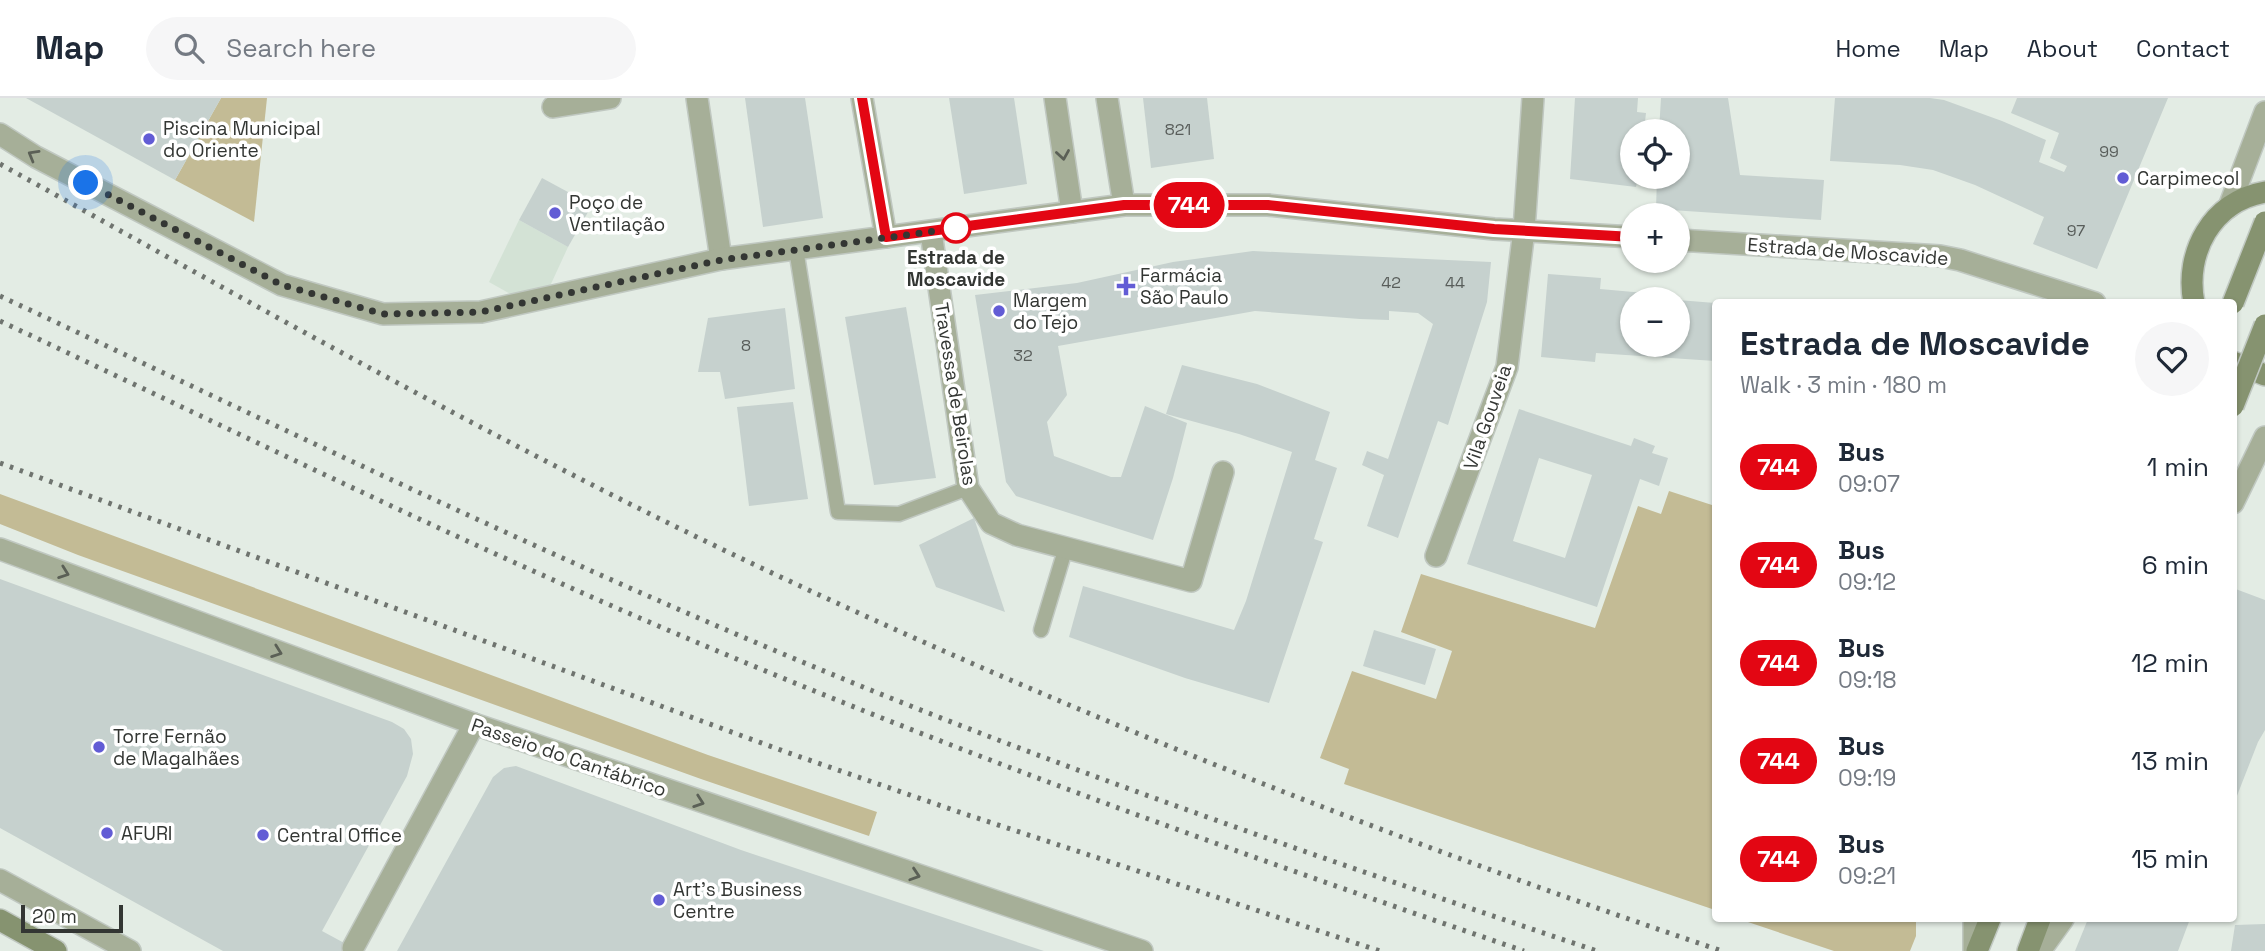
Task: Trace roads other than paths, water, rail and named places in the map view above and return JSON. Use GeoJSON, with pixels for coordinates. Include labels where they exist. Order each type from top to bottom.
{"type":"FeatureCollection","features":[{"type":"Feature","properties":{"kind":"main road"},"geometry":{"type":"LineString","coordinates":[[2189,296],[2193,258],[2207,229],[2229,207],[2254,194],[2265,192]]}},
{"type":"Feature","properties":{"kind":"main road"},"geometry":{"type":"LineString","coordinates":[[2235,299],[2265,222]]}},
{"type":"Feature","properties":{"kind":"main road"},"geometry":{"type":"LineString","coordinates":[[2237,396],[2265,325]]}},
{"type":"Feature","properties":{"kind":"main road"},"geometry":{"type":"LineString","coordinates":[[2237,364],[2265,375]]}},
{"type":"Feature","properties":{"kind":"main road"},"geometry":{"type":"LineString","coordinates":[[0,920],[56,951]]}},
{"type":"Feature","properties":{"kind":"main road"},"geometry":{"type":"LineString","coordinates":[[1976,951],[1989,922]]}},
{"type":"Feature","properties":{"kind":"main road"},"geometry":{"type":"LineString","coordinates":[[2028,951],[2039,922]]}},
{"type":"Feature","properties":{"kind":"street"},"geometry":{"type":"LineString","coordinates":[[553,107],[610,98]]}},
{"type":"Feature","properties":{"kind":"street"},"geometry":{"type":"LineString","coordinates":[[697,98],[721,260]]}},
{"type":"Feature","properties":{"kind":"street"},"geometry":{"type":"LineString","coordinates":[[862,98],[886,237]]}},
{"type":"Feature","properties":{"kind":"street"},"geometry":{"type":"LineString","coordinates":[[1055,98],[1072,212]]}},
{"type":"Feature","properties":{"kind":"street"},"geometry":{"type":"LineString","coordinates":[[1107,98],[1124,205]]}},
{"type":"Feature","properties":{"kind":"street","name":"Vila Gouveia"},"geometry":{"type":"LineString","coordinates":[[1436,556],[1507,367],[1524,230],[1533,98]]}},
{"type":"Feature","properties":{"kind":"street"},"geometry":{"type":"LineString","coordinates":[[2229,207],[2265,112]]}},
{"type":"Feature","properties":{"kind":"street"},"geometry":{"type":"LineString","coordinates":[[0,134],[36,157],[282,285],[383,314],[481,312],[721,260],[1124,205],[1268,205],[1524,230],[1620,236]]}},
{"type":"Feature","properties":{"kind":"street","name":"Travessa de Beirolas"},"geometry":{"type":"LineString","coordinates":[[931,232],[968,488],[991,523],[1017,535],[1191,581],[1223,472]]}},
{"type":"Feature","properties":{"kind":"street","name":"Estrada de Moscavide"},"geometry":{"type":"LineString","coordinates":[[1690,241],[1940,256],[2082,299]]}},
{"type":"Feature","properties":{"kind":"street"},"geometry":{"type":"LineString","coordinates":[[2237,495],[2265,437]]}},
{"type":"Feature","properties":{"kind":"street","name":"Passeio do Cantábrico"},"geometry":{"type":"LineString","coordinates":[[0,549],[474,724],[1142,951]]}},
{"type":"Feature","properties":{"kind":"street"},"geometry":{"type":"LineString","coordinates":[[353,948],[474,724]]}},
{"type":"Feature","properties":{"kind":"street"},"geometry":{"type":"LineString","coordinates":[[0,880],[130,951]]}},
{"type":"Feature","properties":{"kind":"street"},"geometry":{"type":"LineString","coordinates":[[1974,922],[1976,951]]}},
{"type":"Feature","properties":{"kind":"street"},"geometry":{"type":"LineString","coordinates":[[2040,951],[2061,922]]}},
{"type":"Feature","properties":{"kind":"lane"},"geometry":{"type":"LineString","coordinates":[[796,249],[838,512],[899,514],[968,488]]}},
{"type":"Feature","properties":{"kind":"lane"},"geometry":{"type":"LineString","coordinates":[[1041,630],[1066,547]]}},
{"type":"Feature","properties":{"kind":"railway"},"geometry":{"type":"LineString","coordinates":[[0,164],[363,364],[546,461],[732,554],[853,610],[1097,717],[1345,816],[1722,951]]}},
{"type":"Feature","properties":{"kind":"railway"},"geometry":{"type":"LineString","coordinates":[[0,296],[546,551],[878,693],[1146,795],[1597,951]]}},
{"type":"Feature","properties":{"kind":"railway"},"geometry":{"type":"LineString","coordinates":[[0,321],[530,569],[809,689],[1113,806],[1524,951]]}},
{"type":"Feature","properties":{"kind":"railway"},"geometry":{"type":"LineString","coordinates":[[0,463],[786,752],[1380,951]]}},
{"type":"Feature","properties":{"kind":"place","name":"Piscina Municipal do Oriente"},"geometry":{"type":"Point","coordinates":[149,139]}},
{"type":"Feature","properties":{"kind":"place","name":"Carpimecol"},"geometry":{"type":"Point","coordinates":[2123,178]}},
{"type":"Feature","properties":{"kind":"place","name":"Poço de Ventilação"},"geometry":{"type":"Point","coordinates":[555,213]}},
{"type":"Feature","properties":{"kind":"place","name":"Estrada de Moscavide"},"geometry":{"type":"Point","coordinates":[956,228]}},
{"type":"Feature","properties":{"kind":"place","name":"Farmácia São Paulo"},"geometry":{"type":"Point","coordinates":[1126,286]}},
{"type":"Feature","properties":{"kind":"place","name":"Margem do Tejo"},"geometry":{"type":"Point","coordinates":[999,311]}},
{"type":"Feature","properties":{"kind":"place","name":"Torre Fernão de Magalhães"},"geometry":{"type":"Point","coordinates":[99,747]}},
{"type":"Feature","properties":{"kind":"place","name":"AFURI"},"geometry":{"type":"Point","coordinates":[107,833]}},
{"type":"Feature","properties":{"kind":"place","name":"Central Office"},"geometry":{"type":"Point","coordinates":[263,835]}},
{"type":"Feature","properties":{"kind":"place","name":"Art's Business Centre"},"geometry":{"type":"Point","coordinates":[659,900]}}]}
